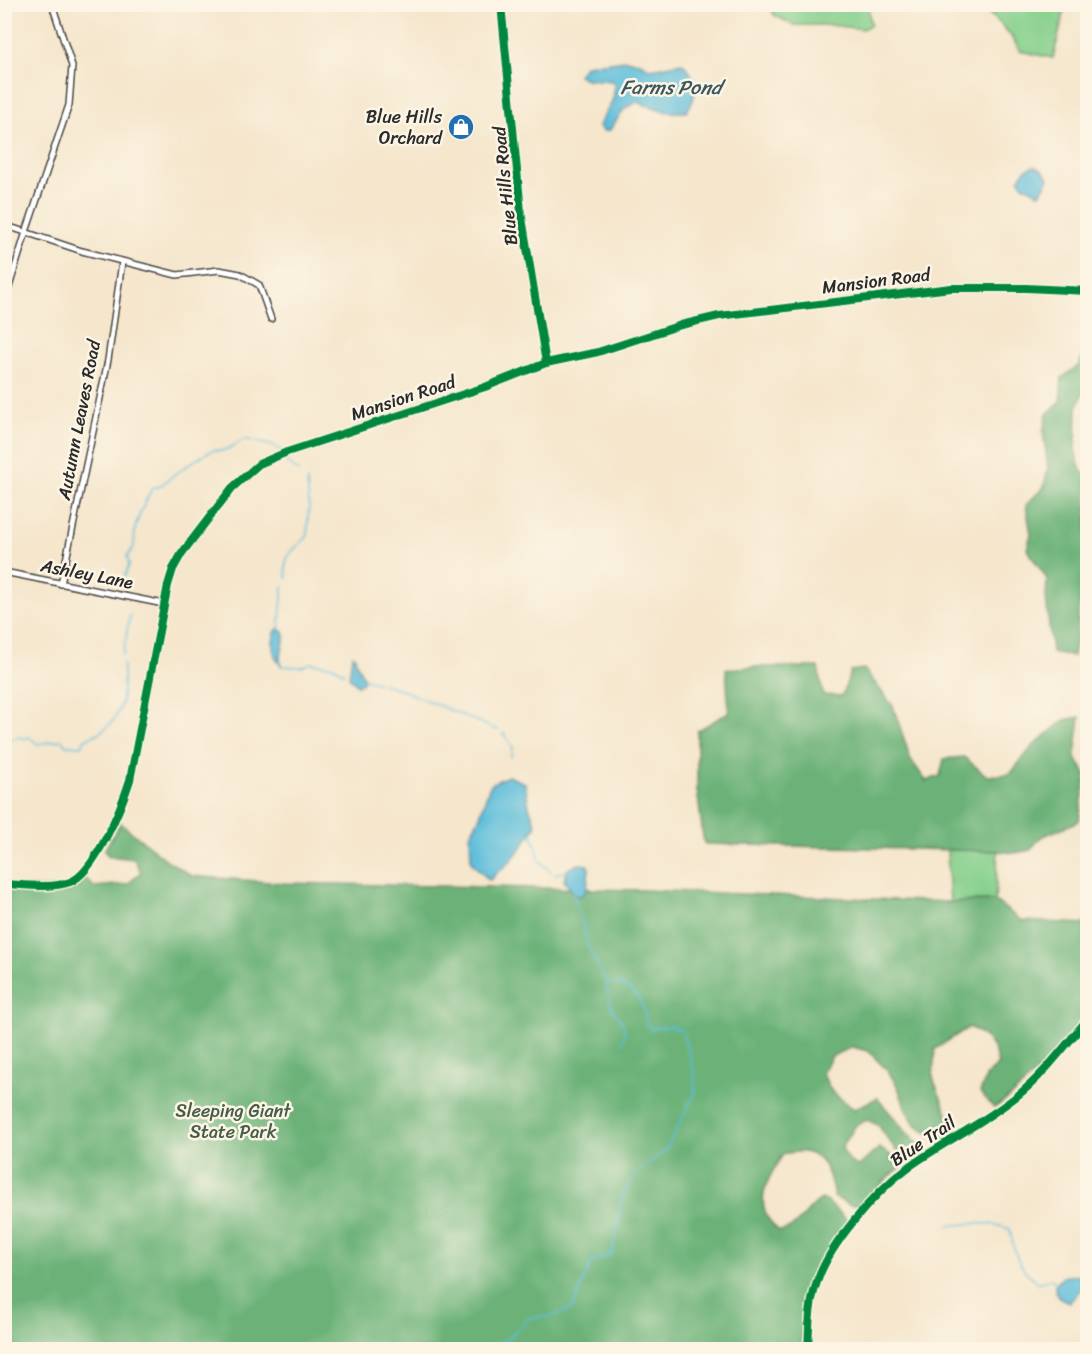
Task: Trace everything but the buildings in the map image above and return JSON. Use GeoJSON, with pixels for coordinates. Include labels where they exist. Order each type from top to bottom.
{"type":"FeatureCollection","features":[{"type":"Feature","properties":{"kind":"street"},"geometry":{"type":"LineString","coordinates":[[4,303],[69,105],[72,66],[52,4]]}},
{"type":"Feature","properties":{"kind":"street","name":"Blue Hills Road"},"geometry":{"type":"LineString","coordinates":[[501,4],[521,212],[546,363]]}},
{"type":"Feature","properties":{"kind":"street"},"geometry":{"type":"LineString","coordinates":[[4,225],[82,252],[177,275],[219,270],[240,274],[259,285],[271,319]]}},
{"type":"Feature","properties":{"kind":"street","name":"Autumn Leaves Road"},"geometry":{"type":"LineString","coordinates":[[61,584],[108,360],[122,262]]}},
{"type":"Feature","properties":{"kind":"street","name":"Mansion Road"},"geometry":{"type":"LineString","coordinates":[[4,884],[67,883],[81,876],[94,857],[121,805],[130,780],[171,577],[182,553],[232,488],[259,464],[287,452],[485,387],[546,363],[598,352],[681,325],[736,314],[951,288],[1088,291]]}},
{"type":"Feature","properties":{"kind":"street","name":"Ashley Lane"},"geometry":{"type":"LineString","coordinates":[[4,572],[164,604]]}},
{"type":"Feature","properties":{"kind":"street","name":"Blue Trail"},"geometry":{"type":"LineString","coordinates":[[808,1350],[812,1300],[817,1280],[839,1242],[871,1201],[904,1170],[999,1110],[1027,1088],[1088,1019]]}},
{"type":"Feature","properties":{"kind":"green space"},"geometry":{"type":"Polygon","coordinates":[[[769,5],[868,5],[871,25],[862,29],[830,25],[793,25],[774,15],[769,5]]]}},
{"type":"Feature","properties":{"kind":"green space"},"geometry":{"type":"Polygon","coordinates":[[[976,5],[1066,5],[1053,58],[1020,51],[1001,25],[976,5]]]}},
{"type":"Feature","properties":{"kind":"green space"},"geometry":{"type":"Polygon","coordinates":[[[1087,347],[1087,385],[1077,407],[1076,454],[1081,471],[1087,475],[1087,584],[1079,605],[1073,656],[1052,652],[1046,598],[1047,579],[1027,549],[1031,534],[1026,505],[1044,487],[1048,468],[1043,432],[1047,414],[1060,403],[1062,378],[1079,365],[1087,347]]]}},
{"type":"Feature","properties":{"kind":"green space"},"geometry":{"type":"Polygon","coordinates":[[[818,667],[823,695],[842,696],[851,671],[864,669],[893,706],[911,760],[926,781],[940,776],[944,759],[964,757],[987,776],[1010,774],[1032,747],[1064,720],[1080,717],[1075,757],[1086,775],[1079,821],[1041,837],[1030,850],[1015,853],[704,844],[697,790],[697,731],[729,712],[726,669],[818,667]]]}},
{"type":"Feature","properties":{"kind":"green space","name":"Sleeping Giant State Park"},"geometry":{"type":"Polygon","coordinates":[[[120,823],[168,861],[192,876],[282,883],[643,890],[950,902],[995,901],[1022,921],[1087,924],[1087,1014],[1032,1077],[994,1108],[980,1093],[986,1077],[998,1064],[992,1046],[985,1037],[969,1027],[935,1049],[933,1078],[950,1121],[951,1137],[940,1142],[915,1124],[888,1071],[868,1051],[852,1047],[832,1056],[822,1073],[832,1092],[854,1109],[877,1098],[909,1135],[922,1146],[912,1156],[907,1157],[898,1153],[878,1125],[867,1120],[856,1125],[842,1147],[850,1161],[859,1166],[879,1148],[902,1162],[902,1167],[860,1205],[850,1205],[834,1197],[826,1169],[818,1158],[811,1154],[784,1153],[772,1172],[764,1192],[763,1202],[770,1222],[779,1231],[793,1226],[822,1199],[846,1219],[846,1224],[824,1256],[812,1282],[805,1311],[801,1349],[5,1350],[5,887],[56,888],[57,892],[67,892],[81,885],[78,881],[85,878],[94,887],[128,884],[141,872],[134,859],[109,856],[104,851],[120,823]]]}},
{"type":"Feature","properties":{"kind":"green space"},"geometry":{"type":"Polygon","coordinates":[[[947,850],[998,851],[995,901],[950,902],[947,850]]]}},
{"type":"Feature","properties":{"kind":"water","name":"Farms Pond"},"geometry":{"type":"Polygon","coordinates":[[[626,60],[640,63],[651,69],[682,63],[691,74],[695,86],[693,99],[686,112],[668,112],[637,102],[625,108],[609,131],[603,131],[599,126],[613,100],[613,81],[586,79],[578,75],[586,65],[626,60]]]}},
{"type":"Feature","properties":{"kind":"water"},"geometry":{"type":"Polygon","coordinates":[[[1034,166],[1042,170],[1049,178],[1040,194],[1023,185],[1019,180],[1025,170],[1034,166]]]}},
{"type":"Feature","properties":{"kind":"water"},"geometry":{"type":"Polygon","coordinates":[[[278,629],[284,632],[285,636],[280,659],[281,665],[273,649],[274,635],[278,629]]]}},
{"type":"Feature","properties":{"kind":"water"},"geometry":{"type":"Polygon","coordinates":[[[352,655],[355,656],[364,679],[358,685],[349,677],[352,655]]]}},
{"type":"Feature","properties":{"kind":"water"},"geometry":{"type":"Polygon","coordinates":[[[508,776],[525,783],[529,807],[536,825],[512,859],[489,880],[471,862],[470,835],[480,816],[489,788],[493,783],[508,776]]]}},
{"type":"Feature","properties":{"kind":"water"},"geometry":{"type":"Polygon","coordinates":[[[579,864],[587,865],[589,868],[587,888],[583,895],[576,896],[564,881],[568,869],[579,864]]]}},
{"type":"Feature","properties":{"kind":"water"},"geometry":{"type":"Polygon","coordinates":[[[1075,1275],[1087,1278],[1087,1287],[1082,1288],[1070,1302],[1059,1296],[1055,1285],[1063,1277],[1075,1275]]]}},
{"type":"Feature","properties":{"kind":"waterway"},"geometry":{"type":"LineString","coordinates":[[125,576],[129,565],[127,556],[134,546],[136,524],[152,488],[161,486],[211,451],[225,450],[244,439],[274,446],[280,450]]}},
{"type":"Feature","properties":{"kind":"waterway"},"geometry":{"type":"LineString","coordinates":[[284,460],[299,472]]}},
{"type":"Feature","properties":{"kind":"waterway"},"geometry":{"type":"LineString","coordinates":[[287,578],[287,558],[307,537],[309,504],[307,481]]}},
{"type":"Feature","properties":{"kind":"waterway"},"geometry":{"type":"LineString","coordinates":[[279,631],[283,587]]}},
{"type":"Feature","properties":{"kind":"waterway"},"geometry":{"type":"LineString","coordinates":[[123,655],[130,615]]}},
{"type":"Feature","properties":{"kind":"waterway"},"geometry":{"type":"LineString","coordinates":[[279,662],[281,666],[302,667],[311,663],[333,666],[344,673]]}},
{"type":"Feature","properties":{"kind":"waterway"},"geometry":{"type":"LineString","coordinates":[[4,748],[7,740],[21,737],[24,739],[29,737],[38,744],[62,740],[66,745],[82,746],[85,739],[108,727],[119,710],[123,689],[123,664]]}},
{"type":"Feature","properties":{"kind":"waterway"},"geometry":{"type":"LineString","coordinates":[[362,678],[397,688],[498,730]]}},
{"type":"Feature","properties":{"kind":"waterway"},"geometry":{"type":"LineString","coordinates":[[503,733],[513,747],[511,757]]}},
{"type":"Feature","properties":{"kind":"waterway"},"geometry":{"type":"LineString","coordinates":[[4,752],[6,756],[4,761]]}},
{"type":"Feature","properties":{"kind":"waterway"},"geometry":{"type":"LineString","coordinates":[[529,834],[533,836],[539,860],[551,872]]}},
{"type":"Feature","properties":{"kind":"waterway"},"geometry":{"type":"LineString","coordinates":[[555,874],[567,871]]}},
{"type":"Feature","properties":{"kind":"waterway"},"geometry":{"type":"LineString","coordinates":[[574,895],[586,942],[606,983],[613,1010],[624,1026],[625,1034],[621,1043]]}},
{"type":"Feature","properties":{"kind":"waterway"},"geometry":{"type":"LineString","coordinates":[[481,1350],[508,1339],[529,1318],[554,1316],[573,1308],[591,1263],[612,1254],[623,1196],[634,1175],[666,1150],[695,1093],[694,1071],[682,1031],[671,1026],[651,1029],[646,1025],[644,1008],[635,995],[623,985],[606,983]]}},
{"type":"Feature","properties":{"kind":"waterway"},"geometry":{"type":"LineString","coordinates":[[948,1226],[980,1223],[1010,1229],[1015,1252],[1026,1272],[1036,1283],[1051,1279],[1056,1283]]}},
{"type":"Feature","properties":{"kind":"cycle path"},"geometry":{"type":"LineString","coordinates":[[501,4],[521,212],[546,363]]}},
{"type":"Feature","properties":{"kind":"cycle path"},"geometry":{"type":"LineString","coordinates":[[4,884],[46,886],[70,882],[89,866],[98,852],[114,821],[130,780],[173,569],[182,553],[232,488],[259,464],[287,452],[485,387],[546,363],[598,352],[681,325],[719,316],[951,288],[1088,291]]}},
{"type":"Feature","properties":{"kind":"cycle path"},"geometry":{"type":"LineString","coordinates":[[808,1350],[814,1290],[823,1267],[854,1220],[906,1169],[990,1116],[1027,1088],[1088,1019]]}},
{"type":"Feature","properties":{"kind":"place","name":"Blue Hills Orchard"},"geometry":{"type":"Point","coordinates":[461,127]}}]}
